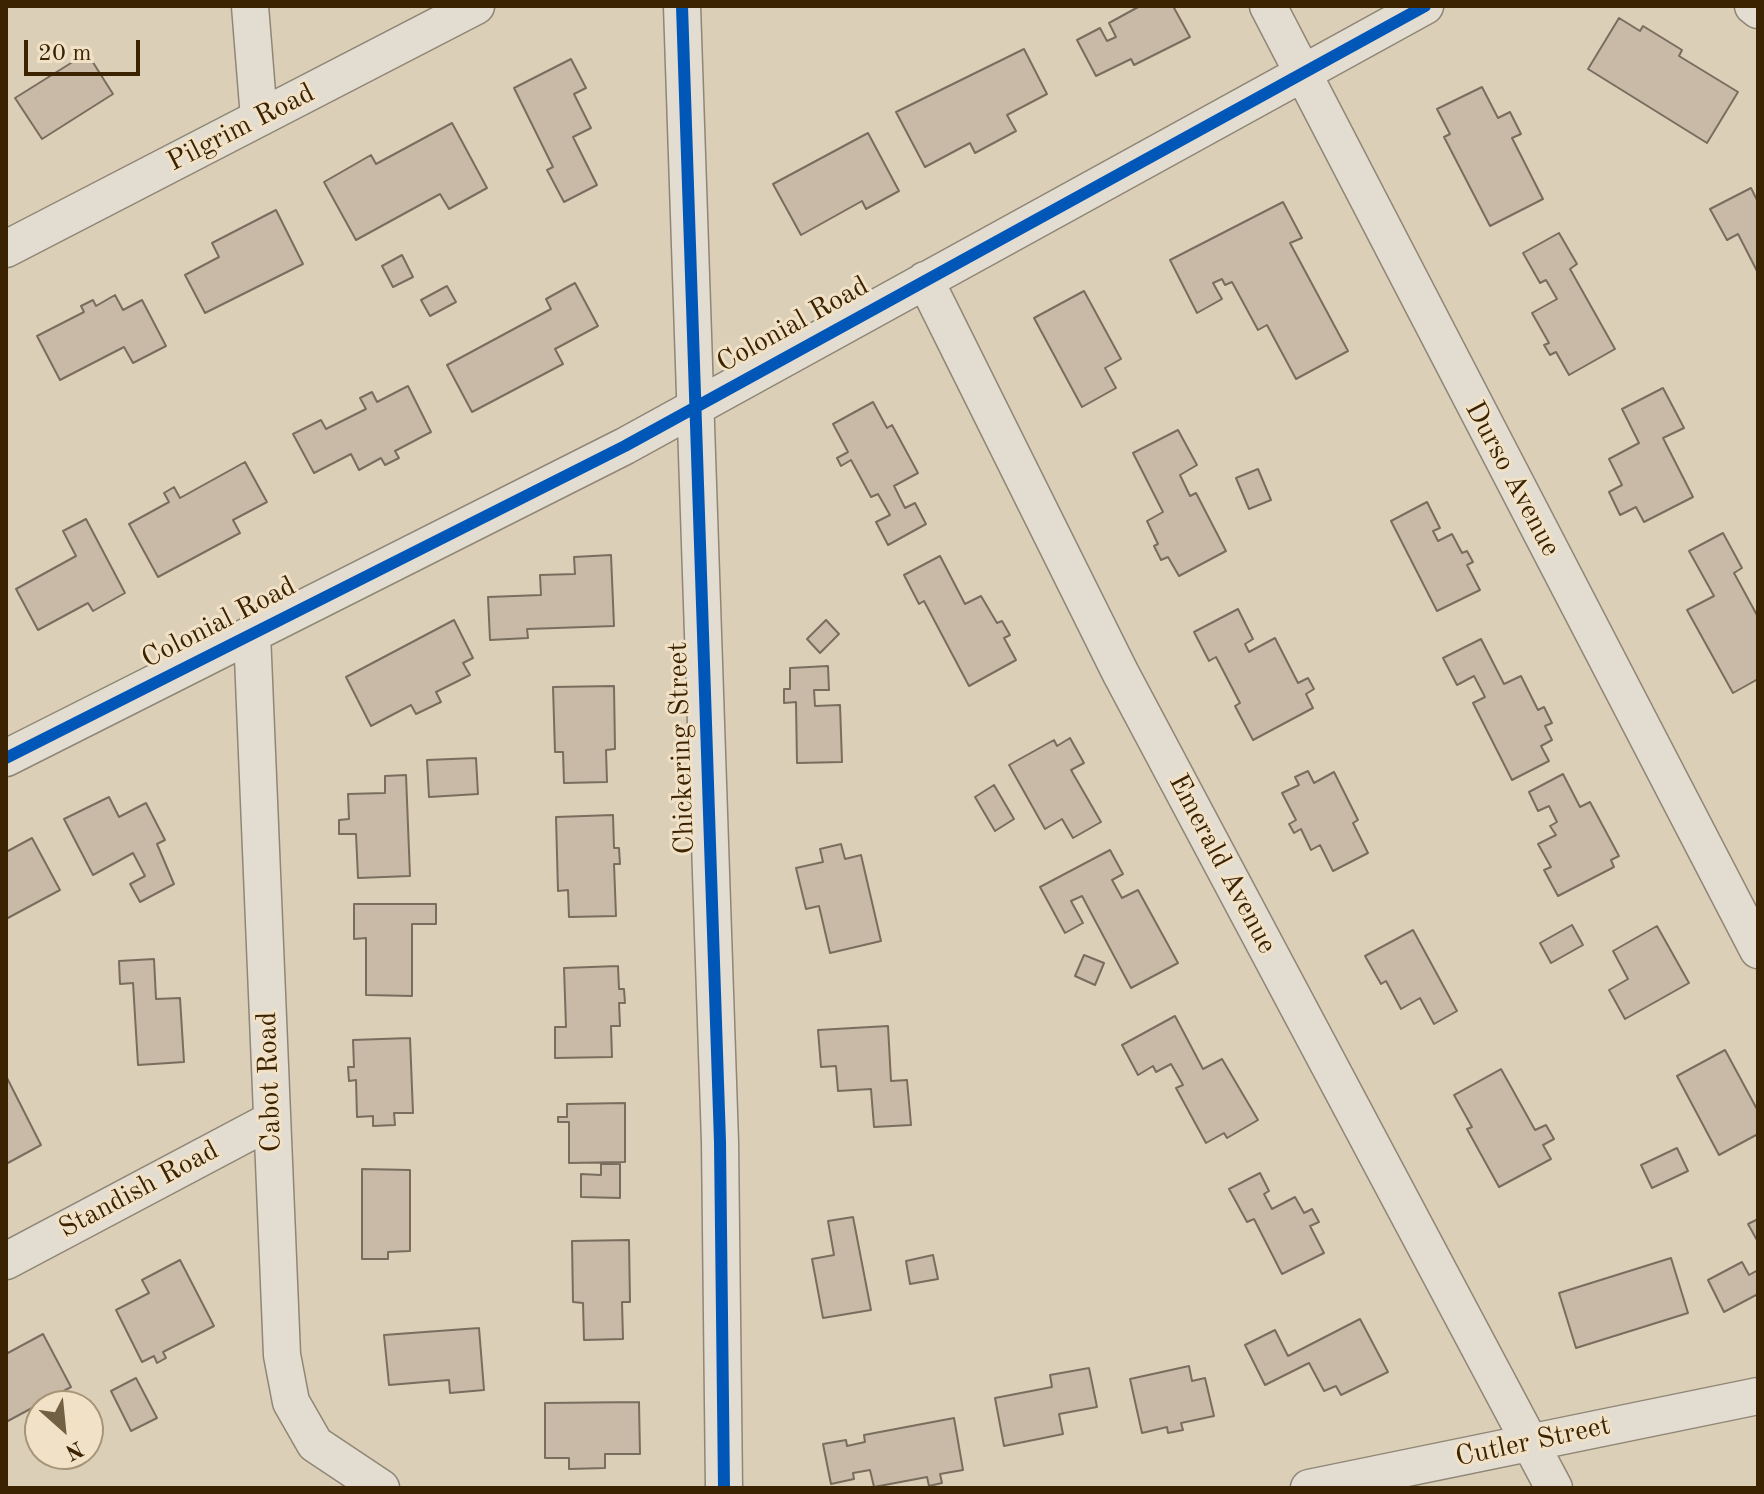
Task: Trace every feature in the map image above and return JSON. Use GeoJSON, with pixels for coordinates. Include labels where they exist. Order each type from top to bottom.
{"type":"FeatureCollection","features":[{"type":"Feature","properties":{"kind":"street"},"geometry":{"type":"LineString","coordinates":[[250,6],[259,118]]}},
{"type":"Feature","properties":{"kind":"street","name":"Pilgrim Road"},"geometry":{"type":"LineString","coordinates":[[6,249],[476,6]]}},
{"type":"Feature","properties":{"kind":"street","name":"Chickering Street"},"geometry":{"type":"LineString","coordinates":[[682,6],[693,407],[720,1142],[724,1488]]}},
{"type":"Feature","properties":{"kind":"street","name":"Durso Avenue"},"geometry":{"type":"LineString","coordinates":[[1268,6],[1758,950]]}},
{"type":"Feature","properties":{"kind":"street","name":"Colonial Road"},"geometry":{"type":"LineString","coordinates":[[6,758],[693,407],[1425,6]]}},
{"type":"Feature","properties":{"kind":"street","name":"Emerald Avenue"},"geometry":{"type":"LineString","coordinates":[[925,280],[1120,672],[1554,1488]]}},
{"type":"Feature","properties":{"kind":"street","name":"Cabot Road"},"geometry":{"type":"LineString","coordinates":[[252,633],[282,1355],[291,1402],[315,1444],[381,1488]]}},
{"type":"Feature","properties":{"kind":"street","name":"Standish Road"},"geometry":{"type":"LineString","coordinates":[[6,1261],[272,1120]]}},
{"type":"Feature","properties":{"kind":"street","name":"Cutler Street"},"geometry":{"type":"LineString","coordinates":[[1309,1488],[1758,1396]]}},
{"type":"Feature","properties":{"kind":"building"},"geometry":{"type":"Polygon","coordinates":[[[1140,6],[1173,6],[1190,37],[1134,65],[1131,59],[1096,76],[1077,40],[1100,28],[1107,41],[1116,37],[1109,23],[1140,6]]]}},
{"type":"Feature","properties":{"kind":"building"},"geometry":{"type":"Polygon","coordinates":[[[1619,18],[1640,31],[1643,26],[1682,50],[1679,56],[1738,92],[1707,143],[1588,69],[1619,18]]]}},
{"type":"Feature","properties":{"kind":"building"},"geometry":{"type":"Polygon","coordinates":[[[1024,49],[1047,94],[1007,115],[1016,131],[975,153],[970,143],[925,167],[896,112],[1024,49]]]}},
{"type":"Feature","properties":{"kind":"building"},"geometry":{"type":"Polygon","coordinates":[[[87,53],[113,94],[42,139],[15,98],[87,53]]]}},
{"type":"Feature","properties":{"kind":"building"},"geometry":{"type":"Polygon","coordinates":[[[571,59],[586,88],[574,94],[591,128],[573,137],[597,185],[564,202],[547,170],[553,167],[514,88],[571,59]]]}},
{"type":"Feature","properties":{"kind":"building"},"geometry":{"type":"Polygon","coordinates":[[[1482,87],[1498,118],[1510,112],[1521,134],[1512,138],[1543,199],[1490,226],[1444,137],[1450,134],[1437,109],[1482,87]]]}},
{"type":"Feature","properties":{"kind":"building"},"geometry":{"type":"Polygon","coordinates":[[[452,123],[487,188],[449,209],[440,194],[356,240],[324,182],[371,155],[376,164],[452,123]]]}},
{"type":"Feature","properties":{"kind":"building"},"geometry":{"type":"Polygon","coordinates":[[[868,133],[899,191],[866,209],[862,201],[801,235],[773,184],[868,133]]]}},
{"type":"Feature","properties":{"kind":"building"},"geometry":{"type":"Polygon","coordinates":[[[1751,188],[1758,202],[1758,273],[1738,234],[1727,240],[1710,209],[1751,188]]]}},
{"type":"Feature","properties":{"kind":"building"},"geometry":{"type":"Polygon","coordinates":[[[1283,202],[1302,238],[1290,243],[1348,351],[1296,379],[1267,325],[1258,330],[1232,282],[1225,285],[1222,279],[1213,283],[1222,299],[1197,313],[1170,260],[1283,202]]]}},
{"type":"Feature","properties":{"kind":"building"},"geometry":{"type":"Polygon","coordinates":[[[276,210],[303,264],[205,313],[185,275],[219,257],[212,243],[276,210]]]}},
{"type":"Feature","properties":{"kind":"building"},"geometry":{"type":"Polygon","coordinates":[[[1559,233],[1577,264],[1570,269],[1615,349],[1569,375],[1556,352],[1550,355],[1544,345],[1549,343],[1532,313],[1557,299],[1546,280],[1540,283],[1523,253],[1559,233]]]}},
{"type":"Feature","properties":{"kind":"building"},"geometry":{"type":"Polygon","coordinates":[[[402,255],[413,277],[393,287],[382,266],[402,255]]]}},
{"type":"Feature","properties":{"kind":"building"},"geometry":{"type":"Polygon","coordinates":[[[575,283],[598,326],[555,349],[563,364],[472,412],[447,365],[551,309],[546,299],[575,283]]]}},
{"type":"Feature","properties":{"kind":"building"},"geometry":{"type":"Polygon","coordinates":[[[447,286],[456,302],[430,316],[421,300],[447,286]]]}},
{"type":"Feature","properties":{"kind":"building"},"geometry":{"type":"Polygon","coordinates":[[[1084,291],[1121,359],[1105,368],[1116,388],[1082,407],[1034,318],[1084,291]]]}},
{"type":"Feature","properties":{"kind":"building"},"geometry":{"type":"Polygon","coordinates":[[[115,295],[123,310],[142,300],[166,346],[133,363],[124,347],[60,380],[37,336],[84,312],[81,306],[93,300],[96,306],[115,295]]]}},
{"type":"Feature","properties":{"kind":"building"},"geometry":{"type":"Polygon","coordinates":[[[408,386],[431,432],[395,451],[399,458],[385,465],[381,458],[359,470],[351,454],[314,473],[293,434],[321,420],[326,429],[366,409],[360,398],[372,392],[377,402],[408,386]]]}},
{"type":"Feature","properties":{"kind":"building"},"geometry":{"type":"Polygon","coordinates":[[[1663,388],[1684,428],[1663,438],[1693,497],[1644,522],[1636,507],[1620,515],[1609,492],[1622,485],[1609,459],[1639,443],[1622,409],[1663,388]]]}},
{"type":"Feature","properties":{"kind":"building"},"geometry":{"type":"Polygon","coordinates":[[[873,402],[887,428],[892,425],[918,473],[894,486],[905,508],[915,503],[926,524],[888,545],[876,522],[890,515],[878,494],[871,497],[851,460],[841,466],[837,458],[848,452],[833,424],[873,402]]]}},
{"type":"Feature","properties":{"kind":"building"},"geometry":{"type":"Polygon","coordinates":[[[1178,430],[1197,465],[1180,475],[1190,496],[1196,493],[1226,551],[1179,576],[1168,557],[1161,560],[1154,546],[1158,544],[1147,521],[1163,512],[1133,453],[1178,430]]]}},
{"type":"Feature","properties":{"kind":"building"},"geometry":{"type":"Polygon","coordinates":[[[245,462],[267,502],[233,520],[240,533],[158,577],[129,524],[169,502],[164,493],[174,487],[180,498],[245,462]]]}},
{"type":"Feature","properties":{"kind":"building"},"geometry":{"type":"Polygon","coordinates":[[[1258,469],[1271,500],[1249,509],[1236,478],[1258,469]]]}},
{"type":"Feature","properties":{"kind":"building"},"geometry":{"type":"Polygon","coordinates":[[[1427,502],[1440,528],[1433,531],[1438,541],[1452,534],[1462,553],[1467,551],[1473,562],[1467,565],[1480,590],[1437,611],[1391,521],[1427,502]]]}},
{"type":"Feature","properties":{"kind":"building"},"geometry":{"type":"Polygon","coordinates":[[[86,519],[125,593],[93,611],[88,603],[38,630],[16,589],[76,556],[63,531],[86,519]]]}},
{"type":"Feature","properties":{"kind":"building"},"geometry":{"type":"Polygon","coordinates":[[[1723,533],[1742,568],[1734,573],[1758,617],[1758,679],[1733,693],[1687,610],[1714,596],[1689,551],[1723,533]]]}},
{"type":"Feature","properties":{"kind":"building"},"geometry":{"type":"Polygon","coordinates":[[[611,555],[614,626],[527,629],[528,638],[490,640],[488,597],[541,595],[540,575],[575,574],[574,557],[611,555]]]}},
{"type":"Feature","properties":{"kind":"building"},"geometry":{"type":"Polygon","coordinates":[[[940,556],[965,604],[981,596],[997,623],[1002,621],[1010,635],[1004,638],[1016,660],[969,686],[924,601],[919,604],[904,575],[940,556]]]}},
{"type":"Feature","properties":{"kind":"building"},"geometry":{"type":"Polygon","coordinates":[[[1238,609],[1253,639],[1245,644],[1249,652],[1275,638],[1298,683],[1308,678],[1314,689],[1306,694],[1313,708],[1253,740],[1235,706],[1240,703],[1216,657],[1209,661],[1194,632],[1238,609]]]}},
{"type":"Feature","properties":{"kind":"building"},"geometry":{"type":"Polygon","coordinates":[[[454,620],[473,658],[463,663],[470,675],[436,692],[441,702],[416,714],[411,705],[371,726],[346,677],[454,620]]]}},
{"type":"Feature","properties":{"kind":"building"},"geometry":{"type":"Polygon","coordinates":[[[826,620],[839,634],[820,653],[807,639],[826,620]]]}},
{"type":"Feature","properties":{"kind":"building"},"geometry":{"type":"Polygon","coordinates":[[[1481,639],[1504,684],[1521,676],[1538,710],[1544,707],[1552,723],[1545,726],[1552,740],[1541,746],[1549,761],[1512,780],[1473,703],[1485,697],[1474,676],[1457,685],[1443,658],[1481,639]]]}},
{"type":"Feature","properties":{"kind":"building"},"geometry":{"type":"Polygon","coordinates":[[[828,666],[829,690],[814,690],[815,706],[840,705],[842,762],[797,763],[796,702],[784,703],[784,689],[790,689],[790,668],[828,666]]]}},
{"type":"Feature","properties":{"kind":"building"},"geometry":{"type":"Polygon","coordinates":[[[614,686],[615,749],[606,750],[607,782],[564,783],[563,752],[555,752],[553,687],[614,686]]]}},
{"type":"Feature","properties":{"kind":"building"},"geometry":{"type":"Polygon","coordinates":[[[1070,738],[1084,763],[1071,770],[1101,822],[1073,838],[1062,819],[1045,829],[1009,765],[1054,740],[1057,746],[1070,738]]]}},
{"type":"Feature","properties":{"kind":"building"},"geometry":{"type":"Polygon","coordinates":[[[476,758],[478,794],[429,797],[427,760],[476,758]]]}},
{"type":"Feature","properties":{"kind":"building"},"geometry":{"type":"Polygon","coordinates":[[[1308,771],[1314,783],[1334,772],[1358,820],[1353,823],[1368,853],[1333,871],[1320,845],[1311,850],[1301,829],[1294,833],[1289,824],[1296,820],[1282,793],[1299,785],[1295,777],[1308,771]]]}},
{"type":"Feature","properties":{"kind":"building"},"geometry":{"type":"Polygon","coordinates":[[[1563,774],[1580,807],[1590,802],[1619,856],[1611,860],[1614,867],[1558,896],[1544,870],[1551,867],[1538,844],[1556,835],[1550,826],[1557,822],[1549,806],[1538,811],[1529,792],[1563,774]]]}},
{"type":"Feature","properties":{"kind":"building"},"geometry":{"type":"Polygon","coordinates":[[[406,775],[410,876],[358,878],[356,834],[339,834],[339,820],[349,819],[348,794],[385,793],[385,776],[406,775]]]}},
{"type":"Feature","properties":{"kind":"building"},"geometry":{"type":"Polygon","coordinates":[[[994,785],[1014,819],[995,831],[975,797],[994,785]]]}},
{"type":"Feature","properties":{"kind":"building"},"geometry":{"type":"Polygon","coordinates":[[[109,797],[119,817],[146,803],[165,840],[157,844],[174,884],[140,902],[130,884],[145,876],[133,853],[93,875],[64,819],[109,797]]]}},
{"type":"Feature","properties":{"kind":"building"},"geometry":{"type":"Polygon","coordinates":[[[613,815],[614,848],[619,848],[620,864],[614,864],[616,916],[569,917],[568,890],[558,891],[556,817],[613,815]]]}},
{"type":"Feature","properties":{"kind":"building"},"geometry":{"type":"Polygon","coordinates":[[[32,838],[60,890],[6,919],[6,852],[32,838]]]}},
{"type":"Feature","properties":{"kind":"building"},"geometry":{"type":"Polygon","coordinates":[[[841,844],[845,859],[861,855],[881,941],[830,953],[819,906],[806,909],[796,868],[823,862],[820,849],[841,844]]]}},
{"type":"Feature","properties":{"kind":"building"},"geometry":{"type":"Polygon","coordinates":[[[1110,850],[1123,874],[1112,880],[1122,898],[1138,890],[1178,963],[1131,988],[1082,896],[1071,901],[1083,923],[1065,933],[1040,887],[1110,850]]]}},
{"type":"Feature","properties":{"kind":"building"},"geometry":{"type":"Polygon","coordinates":[[[354,904],[436,904],[436,924],[412,924],[412,996],[366,995],[366,938],[354,939],[354,904]]]}},
{"type":"Feature","properties":{"kind":"building"},"geometry":{"type":"Polygon","coordinates":[[[1572,925],[1583,945],[1551,963],[1540,943],[1572,925]]]}},
{"type":"Feature","properties":{"kind":"building"},"geometry":{"type":"Polygon","coordinates":[[[1657,926],[1689,983],[1625,1019],[1609,990],[1628,979],[1613,951],[1657,926]]]}},
{"type":"Feature","properties":{"kind":"building"},"geometry":{"type":"Polygon","coordinates":[[[1413,930],[1457,1011],[1434,1024],[1420,998],[1401,1009],[1386,981],[1381,984],[1365,956],[1413,930]]]}},
{"type":"Feature","properties":{"kind":"building"},"geometry":{"type":"Polygon","coordinates":[[[1084,955],[1104,963],[1095,985],[1075,976],[1084,955]]]}},
{"type":"Feature","properties":{"kind":"building"},"geometry":{"type":"Polygon","coordinates":[[[154,959],[156,999],[180,998],[184,1062],[138,1065],[133,983],[120,984],[119,961],[154,959]]]}},
{"type":"Feature","properties":{"kind":"building"},"geometry":{"type":"Polygon","coordinates":[[[618,966],[619,989],[624,989],[625,1003],[619,1003],[620,1026],[611,1026],[612,1057],[555,1058],[555,1027],[566,1027],[564,968],[618,966]]]}},
{"type":"Feature","properties":{"kind":"building"},"geometry":{"type":"Polygon","coordinates":[[[1175,1016],[1203,1069],[1222,1059],[1258,1120],[1227,1138],[1224,1133],[1206,1143],[1176,1088],[1183,1085],[1171,1064],[1156,1072],[1153,1066],[1138,1075],[1122,1045],[1175,1016]]]}},
{"type":"Feature","properties":{"kind":"building"},"geometry":{"type":"Polygon","coordinates":[[[888,1026],[891,1081],[907,1080],[911,1125],[874,1127],[871,1089],[838,1091],[836,1066],[821,1067],[818,1030],[888,1026]]]}},
{"type":"Feature","properties":{"kind":"building"},"geometry":{"type":"Polygon","coordinates":[[[410,1038],[413,1113],[394,1113],[395,1125],[373,1126],[373,1116],[357,1117],[356,1080],[349,1081],[348,1067],[354,1067],[353,1040],[410,1038]]]}},
{"type":"Feature","properties":{"kind":"building"},"geometry":{"type":"Polygon","coordinates":[[[1725,1050],[1758,1111],[1758,1134],[1719,1155],[1677,1076],[1725,1050]]]}},
{"type":"Feature","properties":{"kind":"building"},"geometry":{"type":"Polygon","coordinates":[[[1501,1069],[1535,1130],[1546,1125],[1554,1139],[1543,1145],[1551,1159],[1499,1187],[1467,1129],[1472,1127],[1454,1095],[1501,1069]]]}},
{"type":"Feature","properties":{"kind":"building"},"geometry":{"type":"Polygon","coordinates":[[[6,1076],[41,1145],[6,1164],[6,1076]]]}},
{"type":"Feature","properties":{"kind":"building"},"geometry":{"type":"Polygon","coordinates":[[[625,1103],[625,1162],[569,1163],[569,1122],[558,1122],[558,1117],[567,1117],[567,1104],[625,1103]]]}},
{"type":"Feature","properties":{"kind":"building"},"geometry":{"type":"Polygon","coordinates":[[[1677,1148],[1688,1171],[1652,1188],[1641,1165],[1677,1148]]]}},
{"type":"Feature","properties":{"kind":"building"},"geometry":{"type":"Polygon","coordinates":[[[601,1164],[620,1164],[620,1198],[581,1197],[581,1174],[601,1175],[601,1164]]]}},
{"type":"Feature","properties":{"kind":"building"},"geometry":{"type":"Polygon","coordinates":[[[362,1169],[410,1170],[410,1251],[388,1252],[388,1259],[362,1259],[362,1169]]]}},
{"type":"Feature","properties":{"kind":"building"},"geometry":{"type":"Polygon","coordinates":[[[1260,1173],[1269,1191],[1264,1194],[1272,1209],[1295,1197],[1304,1213],[1312,1209],[1319,1222],[1310,1226],[1324,1253],[1282,1274],[1254,1219],[1247,1222],[1229,1189],[1260,1173]]]}},
{"type":"Feature","properties":{"kind":"building"},"geometry":{"type":"Polygon","coordinates":[[[853,1217],[871,1310],[823,1318],[812,1259],[834,1255],[828,1221],[853,1217]]]}},
{"type":"Feature","properties":{"kind":"building"},"geometry":{"type":"Polygon","coordinates":[[[1758,1219],[1758,1242],[1748,1224],[1758,1219]]]}},
{"type":"Feature","properties":{"kind":"building"},"geometry":{"type":"Polygon","coordinates":[[[629,1240],[630,1302],[622,1302],[623,1339],[584,1340],[583,1303],[573,1302],[572,1241],[629,1240]]]}},
{"type":"Feature","properties":{"kind":"building"},"geometry":{"type":"Polygon","coordinates":[[[933,1255],[938,1279],[910,1284],[906,1261],[933,1255]]]}},
{"type":"Feature","properties":{"kind":"building"},"geometry":{"type":"Polygon","coordinates":[[[1671,1258],[1688,1313],[1576,1348],[1559,1293],[1671,1258]]]}},
{"type":"Feature","properties":{"kind":"building"},"geometry":{"type":"Polygon","coordinates":[[[180,1260],[214,1326],[163,1352],[166,1358],[157,1363],[154,1356],[142,1362],[116,1310],[149,1293],[142,1280],[180,1260]]]}},
{"type":"Feature","properties":{"kind":"building"},"geometry":{"type":"Polygon","coordinates":[[[1742,1262],[1749,1275],[1758,1270],[1758,1294],[1724,1312],[1708,1280],[1742,1262]]]}},
{"type":"Feature","properties":{"kind":"building"},"geometry":{"type":"Polygon","coordinates":[[[1360,1319],[1388,1372],[1341,1395],[1336,1386],[1324,1391],[1309,1363],[1265,1385],[1245,1345],[1275,1330],[1288,1356],[1360,1319]]]}},
{"type":"Feature","properties":{"kind":"building"},"geometry":{"type":"Polygon","coordinates":[[[479,1328],[484,1390],[450,1393],[449,1380],[389,1385],[384,1335],[479,1328]]]}},
{"type":"Feature","properties":{"kind":"building"},"geometry":{"type":"Polygon","coordinates":[[[43,1334],[71,1387],[65,1390],[24,1390],[24,1412],[6,1422],[6,1354],[43,1334]]]}},
{"type":"Feature","properties":{"kind":"building"},"geometry":{"type":"Polygon","coordinates":[[[1189,1366],[1192,1381],[1205,1378],[1214,1416],[1181,1423],[1183,1430],[1168,1433],[1167,1427],[1142,1433],[1130,1379],[1189,1366]]]}},
{"type":"Feature","properties":{"kind":"building"},"geometry":{"type":"Polygon","coordinates":[[[1089,1368],[1097,1407],[1059,1414],[1063,1434],[1004,1446],[995,1398],[1052,1387],[1050,1375],[1089,1368]]]}},
{"type":"Feature","properties":{"kind":"building"},"geometry":{"type":"Polygon","coordinates":[[[136,1378],[157,1418],[131,1431],[111,1391],[136,1378]]]}},
{"type":"Feature","properties":{"kind":"building"},"geometry":{"type":"Polygon","coordinates":[[[639,1402],[640,1454],[605,1454],[605,1468],[569,1469],[569,1458],[545,1458],[545,1403],[639,1402]]]}},
{"type":"Feature","properties":{"kind":"building"},"geometry":{"type":"Polygon","coordinates":[[[954,1418],[963,1470],[940,1474],[942,1483],[929,1486],[927,1477],[874,1487],[870,1470],[853,1473],[854,1479],[831,1484],[823,1444],[846,1440],[847,1446],[865,1442],[864,1435],[954,1418]]]}},
{"type":"Feature","properties":{"kind":"cycle path"},"geometry":{"type":"LineString","coordinates":[[682,6],[720,1142],[724,1488]]}},
{"type":"Feature","properties":{"kind":"cycle path"},"geometry":{"type":"LineString","coordinates":[[6,758],[625,446],[1425,6]]}}]}
